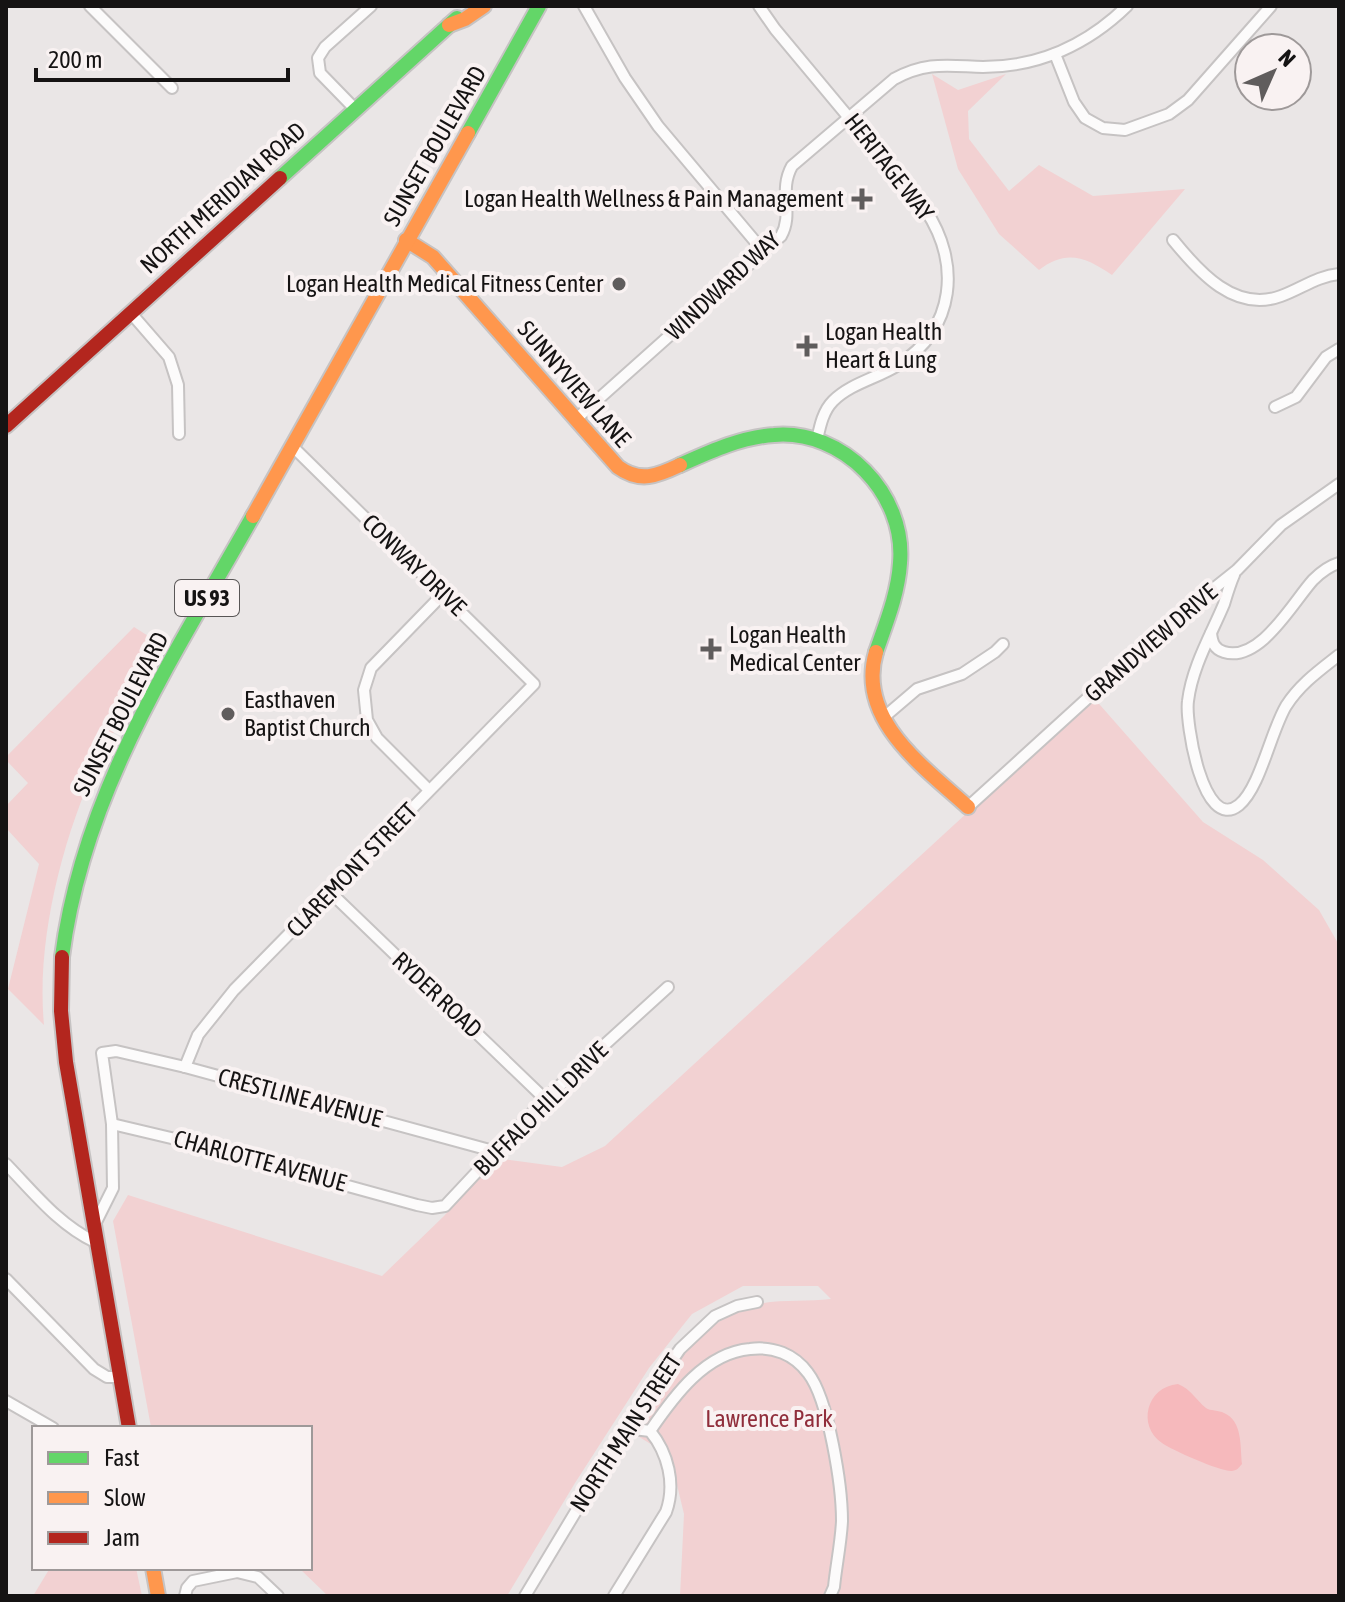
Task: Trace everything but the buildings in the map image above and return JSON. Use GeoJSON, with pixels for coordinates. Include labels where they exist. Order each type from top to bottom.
{"type":"FeatureCollection","features":[{"type":"Feature","properties":{"kind":"main road","name":"NORTH MERIDIAN ROAD"},"geometry":{"type":"LineString","coordinates":[[6,426],[472,6]]}},
{"type":"Feature","properties":{"kind":"main road"},"geometry":{"type":"LineString","coordinates":[[449,25],[484,6]]}},
{"type":"Feature","properties":{"kind":"main road"},"geometry":{"type":"LineString","coordinates":[[520,6],[525,32]]}},
{"type":"Feature","properties":{"kind":"main road","name":"SUNSET BOULEVARD"},"geometry":{"type":"LineString","coordinates":[[129,1426],[93,1236],[65,1060],[62,962],[79,864],[98,805],[123,749],[539,6]]}},
{"type":"Feature","properties":{"kind":"main road","name":"SUNNYVIEW LANE"},"geometry":{"type":"LineString","coordinates":[[406,240],[433,257],[617,466],[639,478],[658,475],[727,444],[778,433],[817,440],[848,455],[873,479],[889,505],[900,536],[902,559],[900,582],[874,657],[870,678],[873,698],[883,718],[915,755],[968,807]]}},
{"type":"Feature","properties":{"kind":"main road"},"geometry":{"type":"LineString","coordinates":[[153,1570],[158,1596]]}},
{"type":"Feature","properties":{"kind":"street"},"geometry":{"type":"LineString","coordinates":[[90,6],[172,88]]}},
{"type":"Feature","properties":{"kind":"street"},"geometry":{"type":"LineString","coordinates":[[355,109],[326,81],[317,63],[325,47],[371,6]]}},
{"type":"Feature","properties":{"kind":"street"},"geometry":{"type":"LineString","coordinates":[[584,6],[625,78],[658,126],[764,252]]}},
{"type":"Feature","properties":{"kind":"street","name":"HERITAGE WAY"},"geometry":{"type":"LineString","coordinates":[[759,6],[925,209],[936,226],[947,257],[947,290],[939,320],[924,344],[897,366],[853,387],[834,400],[822,420],[817,440]]}},
{"type":"Feature","properties":{"kind":"street","name":"WINDWARD WAY"},"geometry":{"type":"LineString","coordinates":[[575,420],[764,252],[786,228],[788,220],[784,193],[786,177],[792,166],[894,79],[909,70],[945,64],[984,67],[1018,64],[1055,54],[1082,42],[1127,6]]}},
{"type":"Feature","properties":{"kind":"street"},"geometry":{"type":"LineString","coordinates":[[1055,54],[1074,102],[1085,118],[1103,128],[1125,130],[1169,114],[1188,100],[1271,6]]}},
{"type":"Feature","properties":{"kind":"street"},"geometry":{"type":"LineString","coordinates":[[1173,240],[1206,276],[1232,295],[1247,299],[1271,299],[1317,279],[1339,274]]}},
{"type":"Feature","properties":{"kind":"street"},"geometry":{"type":"LineString","coordinates":[[130,312],[169,357],[178,385],[179,434]]}},
{"type":"Feature","properties":{"kind":"street"},"geometry":{"type":"LineString","coordinates":[[1275,407],[1296,397],[1326,357],[1339,349]]}},
{"type":"Feature","properties":{"kind":"street","name":"CONWAY DRIVE"},"geometry":{"type":"LineString","coordinates":[[293,447],[534,684]]}},
{"type":"Feature","properties":{"kind":"street","name":"GRANDVIEW DRIVE"},"geometry":{"type":"LineString","coordinates":[[968,807],[1168,625],[1237,570],[1291,517],[1339,484]]}},
{"type":"Feature","properties":{"kind":"street"},"geometry":{"type":"LineString","coordinates":[[1211,633],[1214,646],[1222,652],[1233,654],[1253,647],[1265,639],[1313,580],[1329,566],[1339,563]]}},
{"type":"Feature","properties":{"kind":"street"},"geometry":{"type":"LineString","coordinates":[[1237,570],[1193,677],[1187,718],[1205,792],[1216,806],[1230,809],[1239,805],[1253,784],[1286,707],[1302,685],[1339,655]]}},
{"type":"Feature","properties":{"kind":"street"},"geometry":{"type":"LineString","coordinates":[[429,790],[377,738],[367,720],[364,690],[371,668],[443,594]]}},
{"type":"Feature","properties":{"kind":"street"},"geometry":{"type":"LineString","coordinates":[[883,718],[917,689],[962,674],[1003,644]]}},
{"type":"Feature","properties":{"kind":"street","name":"CLAREMONT STREET"},"geometry":{"type":"LineString","coordinates":[[185,1067],[198,1035],[215,1013],[329,891],[534,684]]}},
{"type":"Feature","properties":{"kind":"street","name":"RYDER ROAD"},"geometry":{"type":"LineString","coordinates":[[329,891],[545,1099]]}},
{"type":"Feature","properties":{"kind":"street","name":"BUFFALO HILL DRIVE"},"geometry":{"type":"LineString","coordinates":[[408,1203],[432,1208],[445,1206],[545,1099],[668,987]]}},
{"type":"Feature","properties":{"kind":"street","name":"CRESTLINE AVENUE"},"geometry":{"type":"LineString","coordinates":[[112,1124],[102,1053],[116,1051],[497,1152]]}},
{"type":"Feature","properties":{"kind":"street"},"geometry":{"type":"LineString","coordinates":[[6,1164],[73,1232],[93,1236],[113,1188],[112,1124]]}},
{"type":"Feature","properties":{"kind":"street","name":"CHARLOTTE AVENUE"},"geometry":{"type":"LineString","coordinates":[[112,1124],[408,1203]]}},
{"type":"Feature","properties":{"kind":"street"},"geometry":{"type":"LineString","coordinates":[[6,1279],[94,1369],[107,1377],[119,1377]]}},
{"type":"Feature","properties":{"kind":"street","name":"NORTH MAIN STREET"},"geometry":{"type":"LineString","coordinates":[[525,1596],[626,1428],[680,1349],[706,1323],[737,1306],[757,1302]]}},
{"type":"Feature","properties":{"kind":"street"},"geometry":{"type":"LineString","coordinates":[[650,1431],[690,1381],[716,1358],[739,1350],[766,1347],[789,1355],[809,1374],[821,1399],[837,1467],[842,1521],[834,1587],[830,1596]]}},
{"type":"Feature","properties":{"kind":"street"},"geometry":{"type":"LineString","coordinates":[[6,1401],[50,1426]]}},
{"type":"Feature","properties":{"kind":"street"},"geometry":{"type":"LineString","coordinates":[[614,1596],[669,1503],[667,1464],[658,1441],[650,1431],[626,1428]]}},
{"type":"Feature","properties":{"kind":"street"},"geometry":{"type":"LineString","coordinates":[[185,1596],[193,1581],[237,1572],[258,1577],[278,1596]]}},
{"type":"Feature","properties":{"kind":"green space"},"geometry":{"type":"Polygon","coordinates":[[[932,74],[958,90],[1006,74],[968,111],[969,139],[1009,191],[1039,165],[1093,196],[1185,189],[1112,275],[1076,258],[1058,259],[1039,270],[999,234],[958,169],[932,74]]]}},
{"type":"Feature","properties":{"kind":"green space"},"geometry":{"type":"Polygon","coordinates":[[[134,627],[161,644],[140,688],[101,754],[73,825],[54,891],[48,925],[44,959],[44,1025],[8,989],[39,864],[6,828],[6,806],[28,783],[6,757],[134,627]]]}},
{"type":"Feature","properties":{"kind":"green space","name":"Lawrence Park"},"geometry":{"type":"Polygon","coordinates":[[[1093,697],[1203,822],[1263,860],[1319,910],[1339,945],[1339,1596],[680,1596],[684,1514],[670,1456],[628,1430],[667,1373],[700,1337],[718,1323],[737,1311],[758,1304],[831,1299],[818,1286],[743,1286],[692,1314],[649,1368],[507,1596],[328,1596],[301,1570],[312,1570],[312,1426],[151,1426],[113,1221],[128,1195],[382,1276],[444,1216],[495,1158],[562,1167],[605,1146],[1093,697]]]}},
{"type":"Feature","properties":{"kind":"green space"},"geometry":{"type":"Polygon","coordinates":[[[49,1570],[136,1570],[142,1596],[33,1596],[49,1570]]]}},
{"type":"Feature","properties":{"kind":"shaded area"},"geometry":{"type":"Polygon","coordinates":[[[1178,1384],[1206,1408],[1224,1413],[1235,1422],[1242,1464],[1237,1469],[1226,1470],[1197,1460],[1154,1436],[1148,1418],[1152,1400],[1158,1392],[1178,1384]]]}},
{"type":"Feature","properties":{"kind":"traffic: fast"},"geometry":{"type":"LineString","coordinates":[[468,133],[539,6]]}},
{"type":"Feature","properties":{"kind":"traffic: fast"},"geometry":{"type":"LineString","coordinates":[[280,178],[457,18]]}},
{"type":"Feature","properties":{"kind":"traffic: fast"},"geometry":{"type":"LineString","coordinates":[[680,465],[737,442],[774,435],[799,436],[824,443],[846,455],[865,471],[893,513],[899,537],[897,586],[876,652]]}},
{"type":"Feature","properties":{"kind":"traffic: fast"},"geometry":{"type":"LineString","coordinates":[[62,957],[73,897],[89,838],[111,782],[163,674],[253,516]]}},
{"type":"Feature","properties":{"kind":"traffic: slow"},"geometry":{"type":"LineString","coordinates":[[449,25],[484,6]]}},
{"type":"Feature","properties":{"kind":"traffic: slow"},"geometry":{"type":"LineString","coordinates":[[253,516],[468,133]]}},
{"type":"Feature","properties":{"kind":"traffic: slow"},"geometry":{"type":"LineString","coordinates":[[406,240],[433,257],[618,467],[634,475],[649,476],[680,465]]}},
{"type":"Feature","properties":{"kind":"traffic: slow"},"geometry":{"type":"LineString","coordinates":[[876,652],[872,677],[876,699],[885,720],[914,758],[968,807]]}},
{"type":"Feature","properties":{"kind":"traffic: slow"},"geometry":{"type":"LineString","coordinates":[[153,1570],[158,1596]]}},
{"type":"Feature","properties":{"kind":"traffic: jam"},"geometry":{"type":"LineString","coordinates":[[6,426],[280,178]]}},
{"type":"Feature","properties":{"kind":"traffic: jam"},"geometry":{"type":"LineString","coordinates":[[62,957],[61,1011],[66,1062],[129,1426]]}},
{"type":"Feature","properties":{"kind":"place","name":"Logan Health Wellness & Pain Management"},"geometry":{"type":"Point","coordinates":[862,199]}},
{"type":"Feature","properties":{"kind":"place","name":"Logan Health Medical Fitness Center"},"geometry":{"type":"Point","coordinates":[619,284]}},
{"type":"Feature","properties":{"kind":"place","name":"Logan Health Heart & Lung"},"geometry":{"type":"Point","coordinates":[807,346]}},
{"type":"Feature","properties":{"kind":"place","name":"Logan Health Medical Center"},"geometry":{"type":"Point","coordinates":[711,649]}},
{"type":"Feature","properties":{"kind":"place","name":"Easthaven Baptist Church"},"geometry":{"type":"Point","coordinates":[228,714]}}]}
